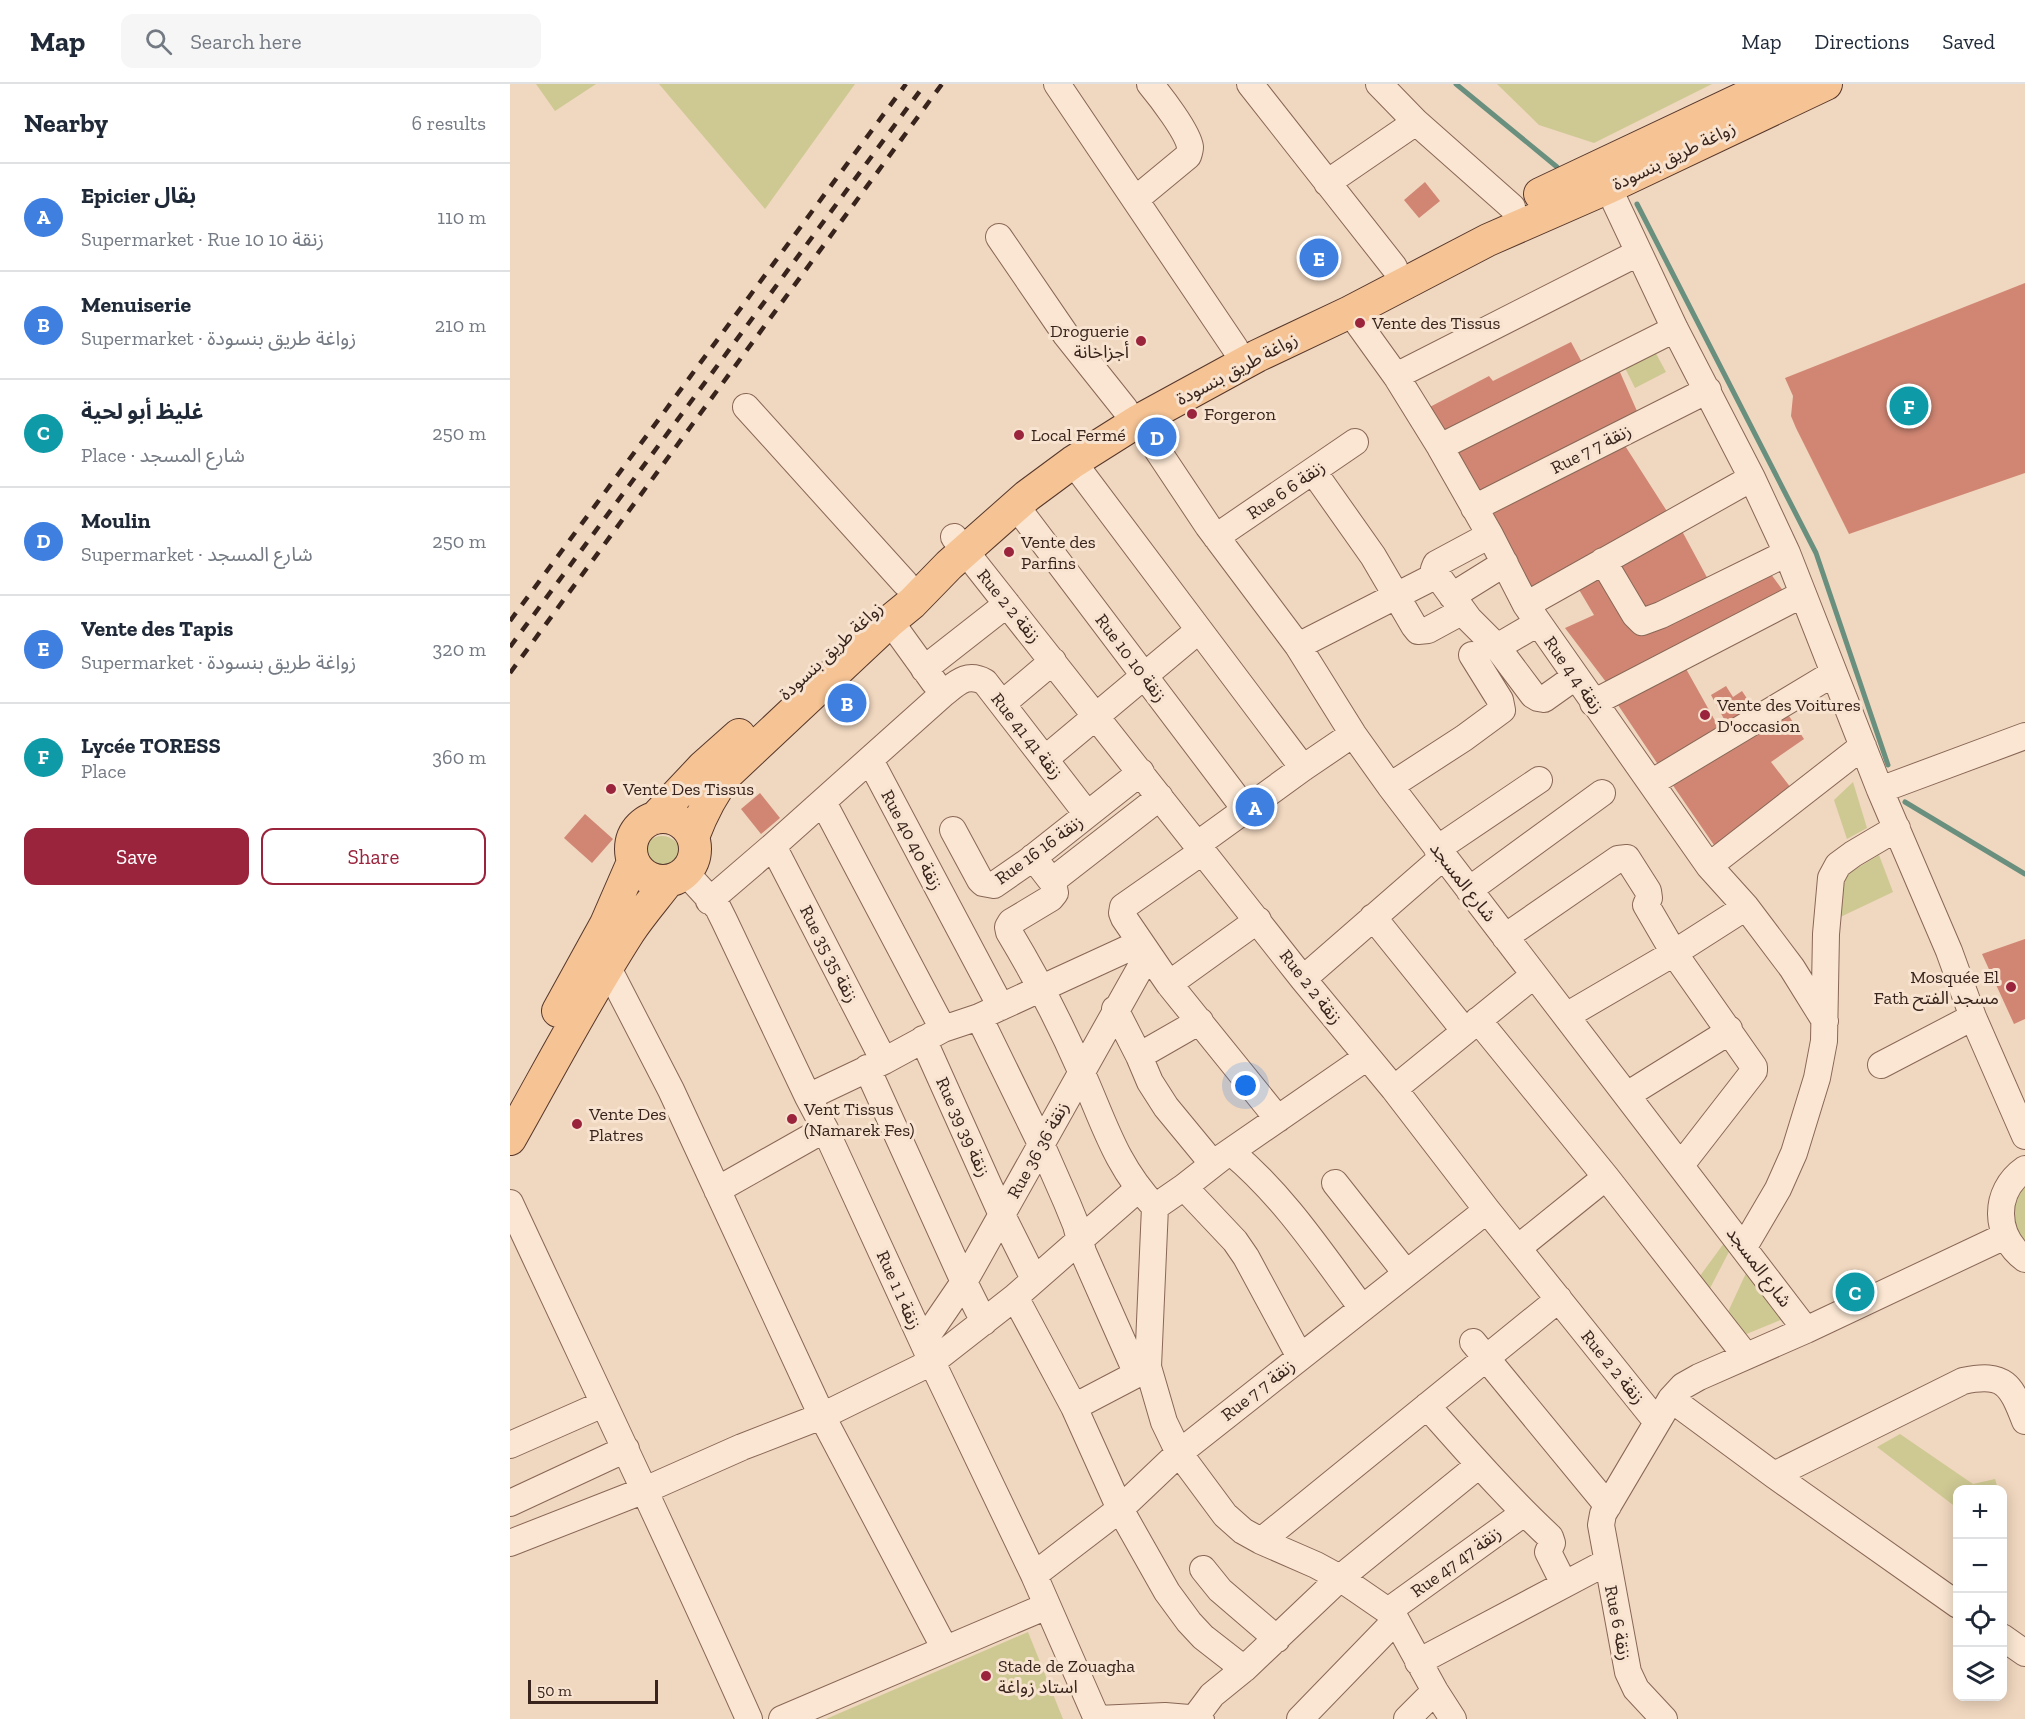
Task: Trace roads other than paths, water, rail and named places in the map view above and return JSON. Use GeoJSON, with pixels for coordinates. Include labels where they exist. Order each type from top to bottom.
{"type":"FeatureCollection","features":[{"type":"Feature","properties":{"kind":"main road","name":"زواغة طريق بنسودة"},"geometry":{"type":"LineString","coordinates":[[693,837],[707,803],[728,773],[912,603],[1014,483],[1054,454],[1131,415],[1350,312],[1488,240],[1773,84]]}},
{"type":"Feature","properties":{"kind":"main road","name":"زواغة طريق بنسودة"},"geometry":{"type":"LineString","coordinates":[[655,818],[703,767],[904,583],[1016,506],[1131,415],[1235,348],[1512,207],[1604,177],[1826,84]]}},
{"type":"Feature","properties":{"kind":"main road"},"geometry":{"type":"LineString","coordinates":[[510,1139],[570,1030],[630,931],[694,858],[693,837],[677,820],[666,817],[655,818],[641,825],[635,833],[631,848],[633,861],[639,870],[647,877],[657,880],[677,876]]}},
{"type":"Feature","properties":{"kind":"main road"},"geometry":{"type":"LineString","coordinates":[[510,1098],[606,924],[633,861]]}},
{"type":"Feature","properties":{"kind":"street"},"geometry":{"type":"LineString","coordinates":[[1057,84],[1235,348]]}},
{"type":"Feature","properties":{"kind":"street"},"geometry":{"type":"LineString","coordinates":[[1136,199],[1190,153],[1187,139],[1161,97],[1150,84]]}},
{"type":"Feature","properties":{"kind":"street"},"geometry":{"type":"LineString","coordinates":[[1250,84],[1394,267]]}},
{"type":"Feature","properties":{"kind":"street"},"geometry":{"type":"LineString","coordinates":[[1379,84],[1416,122],[1512,207]]}},
{"type":"Feature","properties":{"kind":"street"},"geometry":{"type":"LineString","coordinates":[[1327,183],[1416,122]]}},
{"type":"Feature","properties":{"kind":"street"},"geometry":{"type":"LineString","coordinates":[[1604,177],[1638,253],[1752,478],[1787,553],[1880,790],[1949,951],[1973,1017],[2025,1136]]}},
{"type":"Feature","properties":{"kind":"street","name":"شارع المسجد"},"geometry":{"type":"LineString","coordinates":[[999,237],[1066,335],[1131,415],[1216,537],[1298,646],[1353,734],[1390,786],[1806,1330]]}},
{"type":"Feature","properties":{"kind":"street"},"geometry":{"type":"LineString","coordinates":[[1396,376],[1638,253]]}},
{"type":"Feature","properties":{"kind":"street","name":"Rue 4 زنقة 4"},"geometry":{"type":"LineString","coordinates":[[1350,312],[1396,376],[1440,447],[1532,614],[1709,866],[1746,908],[1792,968],[1825,1021]]}},
{"type":"Feature","properties":{"kind":"street"},"geometry":{"type":"LineString","coordinates":[[1440,447],[1675,329]]}},
{"type":"Feature","properties":{"kind":"street","name":"Rue 7 زنقة 7"},"geometry":{"type":"LineString","coordinates":[[1474,508],[1708,390]]}},
{"type":"Feature","properties":{"kind":"street"},"geometry":{"type":"LineString","coordinates":[[746,407],[904,583]]}},
{"type":"Feature","properties":{"kind":"street","name":"Rue 6 زنقة 6"},"geometry":{"type":"LineString","coordinates":[[1216,537],[1355,442]]}},
{"type":"Feature","properties":{"kind":"street"},"geometry":{"type":"LineString","coordinates":[[1073,462],[1303,768]]}},
{"type":"Feature","properties":{"kind":"street"},"geometry":{"type":"LineString","coordinates":[[1313,471],[1373,556],[1418,631],[1428,630],[1504,563]]}},
{"type":"Feature","properties":{"kind":"street"},"geometry":{"type":"LineString","coordinates":[[1497,647],[1532,614],[1603,561],[1752,478]]}},
{"type":"Feature","properties":{"kind":"street","name":"Rue 10 زنقة 10"},"geometry":{"type":"LineString","coordinates":[[1016,506],[1245,809]]}},
{"type":"Feature","properties":{"kind":"street"},"geometry":{"type":"LineString","coordinates":[[1490,536],[1436,564],[1434,569],[1437,575],[1458,604],[1497,647],[1533,695],[1544,699],[1575,677]]}},
{"type":"Feature","properties":{"kind":"street","name":"Rue 2 زنقة 2"},"geometry":{"type":"LineString","coordinates":[[960,544],[1304,979],[1394,1089],[1486,1210],[1657,1422]]}},
{"type":"Feature","properties":{"kind":"street"},"geometry":{"type":"LineString","coordinates":[[1603,561],[1635,615],[1642,622],[1661,615],[1787,553]]}},
{"type":"Feature","properties":{"kind":"street"},"geometry":{"type":"LineString","coordinates":[[1298,646],[1437,575]]}},
{"type":"Feature","properties":{"kind":"street"},"geometry":{"type":"LineString","coordinates":[[1593,703],[1803,594]]}},
{"type":"Feature","properties":{"kind":"street"},"geometry":{"type":"LineString","coordinates":[[924,669],[1007,604]]}},
{"type":"Feature","properties":{"kind":"street"},"geometry":{"type":"LineString","coordinates":[[710,900],[944,694],[890,621]]}},
{"type":"Feature","properties":{"kind":"street"},"geometry":{"type":"LineString","coordinates":[[1045,759],[1199,630]]}},
{"type":"Feature","properties":{"kind":"street"},"geometry":{"type":"LineString","coordinates":[[1390,786],[1464,738],[1502,710],[1500,700],[1472,655]]}},
{"type":"Feature","properties":{"kind":"street"},"geometry":{"type":"LineString","coordinates":[[1002,704],[1053,661]]}},
{"type":"Feature","properties":{"kind":"street"},"geometry":{"type":"LineString","coordinates":[[1651,783],[1834,673]]}},
{"type":"Feature","properties":{"kind":"street","name":"Rue 41 زنقة 41"},"geometry":{"type":"LineString","coordinates":[[944,694],[962,679],[977,678],[985,682],[1087,814]]}},
{"type":"Feature","properties":{"kind":"street"},"geometry":{"type":"LineString","coordinates":[[1278,1119],[1169,984],[1124,918],[1123,907],[1200,848],[1245,809],[1353,734]]}},
{"type":"Feature","properties":{"kind":"street"},"geometry":{"type":"LineString","coordinates":[[1880,790],[2025,736]]}},
{"type":"Feature","properties":{"kind":"street"},"geometry":{"type":"LineString","coordinates":[[1709,866],[1863,746]]}},
{"type":"Feature","properties":{"kind":"street","name":"Rue 40 زنقة 40"},"geometry":{"type":"LineString","coordinates":[[870,760],[990,1012],[1042,1146],[1067,1203],[1081,1240],[1083,1252],[1142,1370]]}},
{"type":"Feature","properties":{"kind":"street","name":"Rue 16 زنقة 16"},"geometry":{"type":"LineString","coordinates":[[953,830],[980,880],[983,884],[994,885],[1141,772]]}},
{"type":"Feature","properties":{"kind":"street"},"geometry":{"type":"LineString","coordinates":[[1304,979],[1440,853],[1539,780]]}},
{"type":"Feature","properties":{"kind":"street"},"geometry":{"type":"LineString","coordinates":[[1469,890],[1602,793]]}},
{"type":"Feature","properties":{"kind":"street"},"geometry":{"type":"LineString","coordinates":[[1052,881],[1160,796]]}},
{"type":"Feature","properties":{"kind":"street","name":"Rue 39 زنقة 39"},"geometry":{"type":"LineString","coordinates":[[824,802],[933,1034],[1002,1215],[1034,1279]]}},
{"type":"Feature","properties":{"kind":"street"},"geometry":{"type":"LineString","coordinates":[[1744,1247],[1778,1189],[1794,1153],[1817,1078],[1824,1041],[1826,934],[1831,878],[1838,865],[1897,828]]}},
{"type":"Feature","properties":{"kind":"street","name":"Rue 35 زنقة 35"},"geometry":{"type":"LineString","coordinates":[[773,846],[875,1064],[964,1282],[984,1322]]}},
{"type":"Feature","properties":{"kind":"street"},"geometry":{"type":"LineString","coordinates":[[1033,857],[1052,881],[1055,893],[1051,898],[1016,919],[1008,927],[1009,932],[1042,988],[1082,1072],[1116,1154],[1146,1198],[1142,1370],[1179,1453],[1225,1515],[1243,1531],[1340,1578],[1392,1616],[1435,1691],[1454,1719]]}},
{"type":"Feature","properties":{"kind":"street"},"geometry":{"type":"LineString","coordinates":[[1505,937],[1623,857],[1627,858],[1648,891],[1649,898],[1646,905],[1674,953],[1753,1063],[1754,1071],[1681,1165]]}},
{"type":"Feature","properties":{"kind":"street","name":"Rue 1 زنقة 1"},"geometry":{"type":"LineString","coordinates":[[677,876],[710,900],[718,908],[724,920],[808,1098],[825,1129],[927,1352],[1034,1575],[1097,1719]]}},
{"type":"Feature","properties":{"kind":"street"},"geometry":{"type":"LineString","coordinates":[[1566,1016],[1746,908]]}},
{"type":"Feature","properties":{"kind":"street"},"geometry":{"type":"LineString","coordinates":[[1372,917],[1606,1177],[1746,1356]]}},
{"type":"Feature","properties":{"kind":"street"},"geometry":{"type":"LineString","coordinates":[[1169,984],[1258,920]]}},
{"type":"Feature","properties":{"kind":"street"},"geometry":{"type":"LineString","coordinates":[[808,1098],[933,1034],[1144,948]]}},
{"type":"Feature","properties":{"kind":"street","name":"Rue 36 زنقة 36"},"geometry":{"type":"LineString","coordinates":[[927,1352],[1082,1072],[1144,948]]}},
{"type":"Feature","properties":{"kind":"street"},"geometry":{"type":"LineString","coordinates":[[608,968],[672,1090],[822,1416],[945,1649]]}},
{"type":"Feature","properties":{"kind":"street"},"geometry":{"type":"LineString","coordinates":[[1394,1089],[1534,975]]}},
{"type":"Feature","properties":{"kind":"street"},"geometry":{"type":"LineString","coordinates":[[1115,1009],[1140,1056],[1150,1082],[1166,1107],[1222,1158],[1254,1172],[1282,1201],[1362,1308]]}},
{"type":"Feature","properties":{"kind":"street"},"geometry":{"type":"LineString","coordinates":[[1881,1065],[1973,1017]]}},
{"type":"Feature","properties":{"kind":"street"},"geometry":{"type":"LineString","coordinates":[[1140,1056],[1200,1021]]}},
{"type":"Feature","properties":{"kind":"street"},"geometry":{"type":"LineString","coordinates":[[1627,1095],[1722,1036],[1729,1029]]}},
{"type":"Feature","properties":{"kind":"street"},"geometry":{"type":"LineString","coordinates":[[510,1543],[645,1490],[742,1447],[822,1416],[927,1352],[984,1322],[1081,1240],[1146,1198],[1184,1187],[1367,1057]]}},
{"type":"Feature","properties":{"kind":"street"},"geometry":{"type":"LineString","coordinates":[[717,1190],[825,1129]]}},
{"type":"Feature","properties":{"kind":"street"},"geometry":{"type":"LineString","coordinates":[[2025,1169],[2013,1179],[2003,1199],[2000,1215],[2005,1236],[2014,1250],[2025,1259]]}},
{"type":"Feature","properties":{"kind":"street"},"geometry":{"type":"LineString","coordinates":[[1518,1248],[1606,1177]]}},
{"type":"Feature","properties":{"kind":"street"},"geometry":{"type":"LineString","coordinates":[[1335,1183],[1406,1273]]}},
{"type":"Feature","properties":{"kind":"street"},"geometry":{"type":"LineString","coordinates":[[1184,1187],[1235,1241],[1246,1257],[1300,1357]]}},
{"type":"Feature","properties":{"kind":"street"},"geometry":{"type":"LineString","coordinates":[[510,1203],[750,1719]]}},
{"type":"Feature","properties":{"kind":"street","name":"Rue 7 زنقة 7"},"geometry":{"type":"LineString","coordinates":[[1034,1575],[1120,1509],[1179,1453],[1486,1210]]}},
{"type":"Feature","properties":{"kind":"street"},"geometry":{"type":"LineString","coordinates":[[1480,1349],[1606,1510],[1671,1399],[1683,1386],[2005,1236]]}},
{"type":"Feature","properties":{"kind":"street"},"geometry":{"type":"LineString","coordinates":[[1015,1297],[1074,1407],[1120,1509],[1167,1592],[1203,1637],[1244,1669]]}},
{"type":"Feature","properties":{"kind":"street"},"geometry":{"type":"LineString","coordinates":[[1261,1541],[1427,1406],[1480,1349],[1559,1299]]}},
{"type":"Feature","properties":{"kind":"street"},"geometry":{"type":"LineString","coordinates":[[1074,1407],[1142,1370]]}},
{"type":"Feature","properties":{"kind":"street"},"geometry":{"type":"LineString","coordinates":[[1774,1475],[1963,1381],[1982,1377],[2000,1381],[2014,1393],[2025,1421]]}},
{"type":"Feature","properties":{"kind":"street"},"geometry":{"type":"LineString","coordinates":[[1671,1399],[1953,1601]]}},
{"type":"Feature","properties":{"kind":"street"},"geometry":{"type":"LineString","coordinates":[[510,1445],[603,1404]]}},
{"type":"Feature","properties":{"kind":"street"},"geometry":{"type":"LineString","coordinates":[[1427,1406],[1479,1465],[1552,1540],[1548,1551],[1549,1557],[1564,1584]]}},
{"type":"Feature","properties":{"kind":"street"},"geometry":{"type":"LineString","coordinates":[[510,1503],[626,1449]]}},
{"type":"Feature","properties":{"kind":"street"},"geometry":{"type":"LineString","coordinates":[[1097,1719],[1165,1716],[1197,1719],[1212,1695],[1277,1639],[1340,1578],[1479,1465]]}},
{"type":"Feature","properties":{"kind":"street","name":"Rue 6 زنقة"},"geometry":{"type":"LineString","coordinates":[[1606,1510],[1601,1525],[1628,1672],[1636,1689],[1664,1719]]}},
{"type":"Feature","properties":{"kind":"street","name":"Rue 47 زنقة 47"},"geometry":{"type":"LineString","coordinates":[[1300,1719],[1392,1616],[1524,1513]]}},
{"type":"Feature","properties":{"kind":"street"},"geometry":{"type":"LineString","coordinates":[[1418,1662],[1607,1562]]}},
{"type":"Feature","properties":{"kind":"street"},"geometry":{"type":"LineString","coordinates":[[1203,1569],[1220,1590],[1277,1639]]}},
{"type":"Feature","properties":{"kind":"street"},"geometry":{"type":"LineString","coordinates":[[782,1719],[1047,1606]]}},
{"type":"Feature","properties":{"kind":"street"},"geometry":{"type":"LineString","coordinates":[[2007,1640],[2025,1653]]}},
{"type":"Feature","properties":{"kind":"street"},"geometry":{"type":"LineString","coordinates":[[1407,1719],[1435,1691]]}},
{"type":"Feature","properties":{"kind":"waterway"},"geometry":{"type":"LineString","coordinates":[[1456,84],[1557,167]]}},
{"type":"Feature","properties":{"kind":"waterway"},"geometry":{"type":"LineString","coordinates":[[1637,204],[1816,553],[1888,765]]}},
{"type":"Feature","properties":{"kind":"waterway"},"geometry":{"type":"LineString","coordinates":[[1905,802],[2025,874]]}},
{"type":"Feature","properties":{"kind":"railway"},"geometry":{"type":"LineString","coordinates":[[510,621],[906,84]]}},
{"type":"Feature","properties":{"kind":"railway"},"geometry":{"type":"LineString","coordinates":[[510,647],[925,84]]}},
{"type":"Feature","properties":{"kind":"railway"},"geometry":{"type":"LineString","coordinates":[[510,673],[942,84]]}},
{"type":"Feature","properties":{"kind":"place","name":"Vente des Tapis"},"geometry":{"type":"Point","coordinates":[1319,258]}},
{"type":"Feature","properties":{"kind":"place","name":"Vente des Tissus"},"geometry":{"type":"Point","coordinates":[1360,323]}},
{"type":"Feature","properties":{"kind":"place","name":"Droguerie أجزاخانة"},"geometry":{"type":"Point","coordinates":[1141,341]}},
{"type":"Feature","properties":{"kind":"place","name":"Lycée TORESS"},"geometry":{"type":"Point","coordinates":[1909,406]}},
{"type":"Feature","properties":{"kind":"place","name":"Forgeron"},"geometry":{"type":"Point","coordinates":[1192,414]}},
{"type":"Feature","properties":{"kind":"place","name":"Local Fermé"},"geometry":{"type":"Point","coordinates":[1019,435]}},
{"type":"Feature","properties":{"kind":"place","name":"Moulin"},"geometry":{"type":"Point","coordinates":[1157,437]}},
{"type":"Feature","properties":{"kind":"place","name":"Vente des Parfins"},"geometry":{"type":"Point","coordinates":[1009,552]}},
{"type":"Feature","properties":{"kind":"place","name":"Menuiserie"},"geometry":{"type":"Point","coordinates":[847,703]}},
{"type":"Feature","properties":{"kind":"place","name":"Vente des Voitures D'occasion"},"geometry":{"type":"Point","coordinates":[1705,715]}},
{"type":"Feature","properties":{"kind":"place","name":"Vente Des Tissus"},"geometry":{"type":"Point","coordinates":[611,789]}},
{"type":"Feature","properties":{"kind":"place","name":"Epicier بقال"},"geometry":{"type":"Point","coordinates":[1255,807]}},
{"type":"Feature","properties":{"kind":"place","name":"Mosquée El Fath مسجد الفتح"},"geometry":{"type":"Point","coordinates":[2011,987]}},
{"type":"Feature","properties":{"kind":"place","name":"Vent Tissus (Namarek Fes)"},"geometry":{"type":"Point","coordinates":[792,1119]}},
{"type":"Feature","properties":{"kind":"place","name":"Vente Des Platres"},"geometry":{"type":"Point","coordinates":[577,1124]}},
{"type":"Feature","properties":{"kind":"place","name":"غليظ أبو لحية"},"geometry":{"type":"Point","coordinates":[1855,1292]}},
{"type":"Feature","properties":{"kind":"place","name":"Stade de Zouagha استاد زواغة"},"geometry":{"type":"Point","coordinates":[986,1676]}}]}
